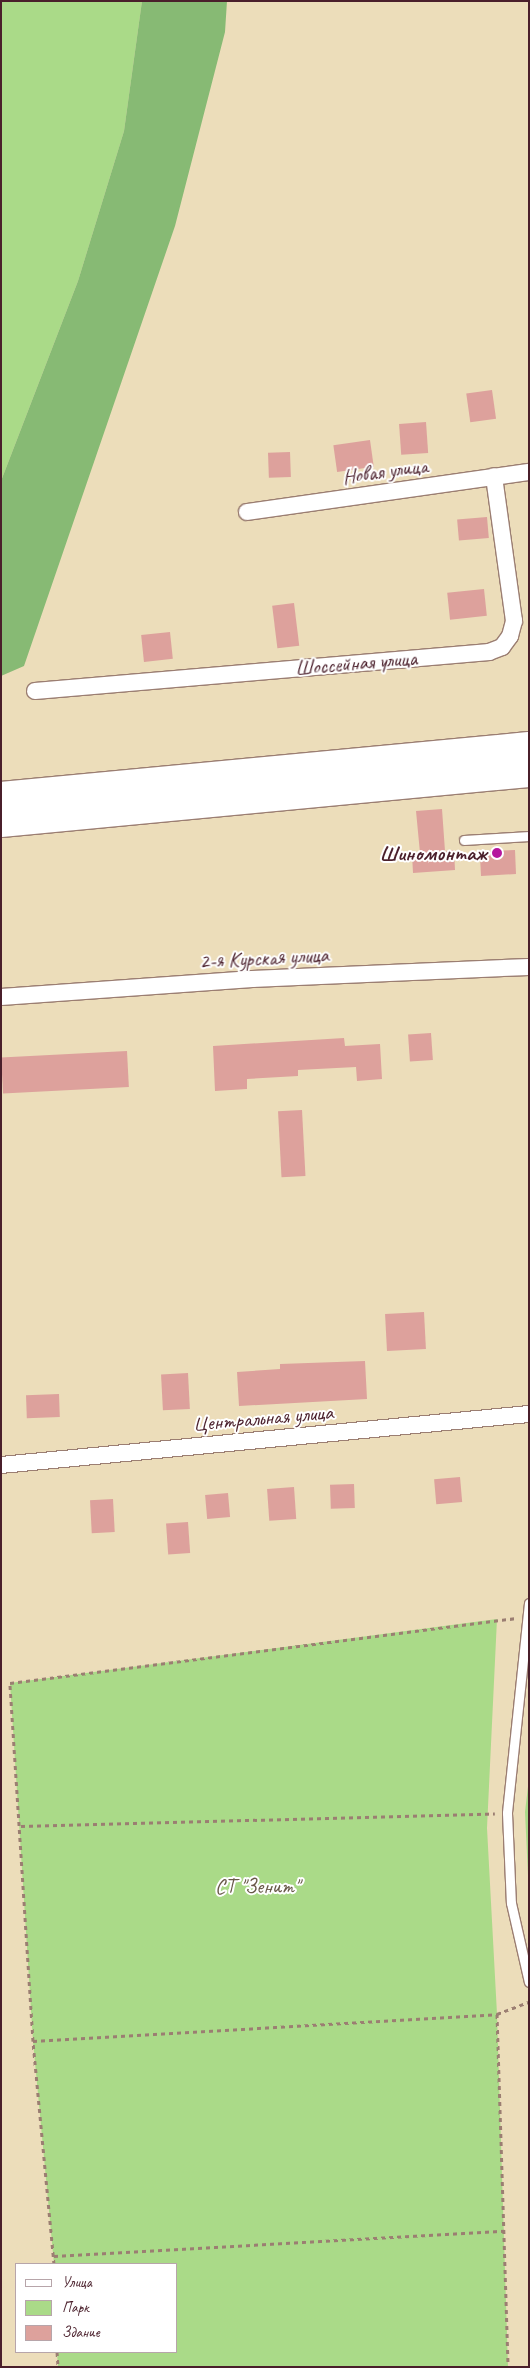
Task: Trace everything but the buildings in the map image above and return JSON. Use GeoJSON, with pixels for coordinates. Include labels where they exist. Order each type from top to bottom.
{"type":"FeatureCollection","features":[{"type":"Feature","properties":{"kind":"highway"},"geometry":{"type":"LineString","coordinates":[[1,796],[529,746]]}},
{"type":"Feature","properties":{"kind":"highway"},"geometry":{"type":"LineString","coordinates":[[1,823],[529,773]]}},
{"type":"Feature","properties":{"kind":"street","name":"Новая улица"},"geometry":{"type":"LineString","coordinates":[[247,512],[529,472]]}},
{"type":"Feature","properties":{"kind":"street","name":"Шоссейная улица"},"geometry":{"type":"LineString","coordinates":[[35,691],[489,652],[502,647],[510,636],[514,621],[494,476]]}},
{"type":"Feature","properties":{"kind":"street","name":"2-я Курская улица"},"geometry":{"type":"LineString","coordinates":[[1,997],[252,979],[529,967]]}},
{"type":"Feature","properties":{"kind":"street","name":"Центральная улица"},"geometry":{"type":"LineString","coordinates":[[1,1465],[529,1414]]}},
{"type":"Feature","properties":{"kind":"lane"},"geometry":{"type":"LineString","coordinates":[[464,840],[529,836]]}},
{"type":"Feature","properties":{"kind":"lane"},"geometry":{"type":"LineString","coordinates":[[529,1603],[507,1813],[511,1903],[529,1982]]}},
{"type":"Feature","properties":{"kind":"path"},"geometry":{"type":"LineString","coordinates":[[54,2263],[33,2041],[10,1683],[498,1619],[527,1618]]}},
{"type":"Feature","properties":{"kind":"path"},"geometry":{"type":"LineString","coordinates":[[20,1826],[507,1813]]}},
{"type":"Feature","properties":{"kind":"path"},"geometry":{"type":"LineString","coordinates":[[33,2041],[497,2014],[529,2002]]}},
{"type":"Feature","properties":{"kind":"path"},"geometry":{"type":"LineString","coordinates":[[497,2014],[508,2367]]}},
{"type":"Feature","properties":{"kind":"path"},"geometry":{"type":"LineString","coordinates":[[54,2256],[504,2231]]}},
{"type":"Feature","properties":{"kind":"path"},"geometry":{"type":"LineString","coordinates":[[57,2353],[58,2367]]}},
{"type":"Feature","properties":{"kind":"green space"},"geometry":{"type":"Polygon","coordinates":[[[1,1],[142,1],[124,131],[78,281],[1,481],[1,1]]]}},
{"type":"Feature","properties":{"kind":"green space"},"geometry":{"type":"Polygon","coordinates":[[[142,1],[227,1],[225,32],[175,226],[24,666],[1,676],[1,481],[78,281],[124,131],[142,1]]]}},
{"type":"Feature","properties":{"kind":"green space","name":"СТ \"Зенит\""},"geometry":{"type":"Polygon","coordinates":[[[497,1619],[487,1828],[497,2014],[508,2367],[58,2367],[57,2353],[178,2353],[178,2263],[54,2263],[33,2041],[10,1683],[497,1619]]]}},
{"type":"Feature","properties":{"kind":"green space"},"geometry":{"type":"Polygon","coordinates":[[[529,1778],[529,1896],[525,1812],[529,1778]]]}},
{"type":"Feature","properties":{"kind":"place","name":"Шиномонтаж"},"geometry":{"type":"Point","coordinates":[497,853]}}]}
